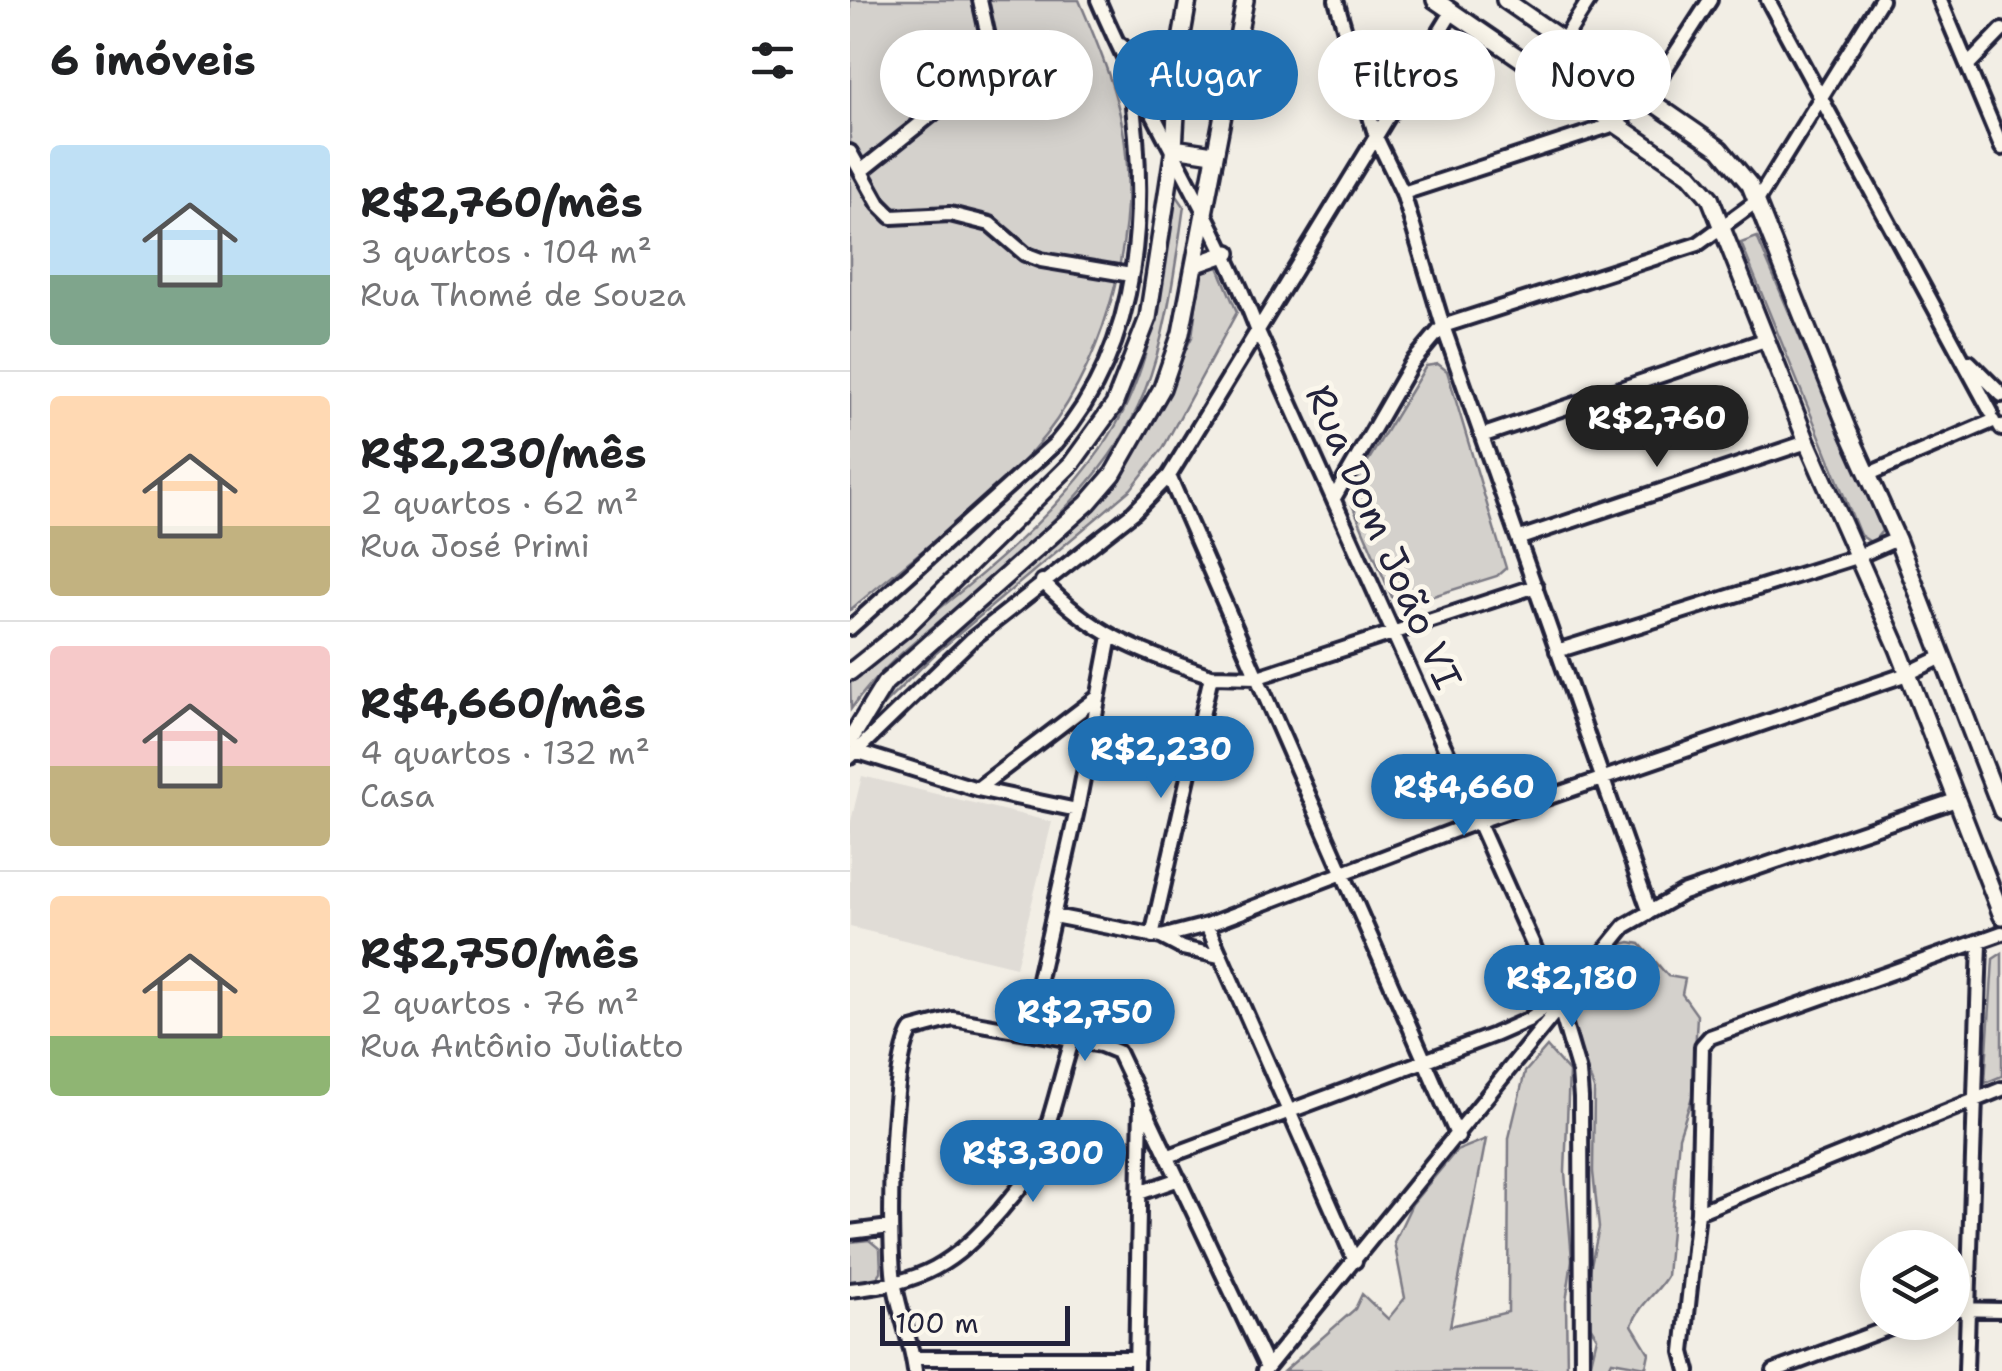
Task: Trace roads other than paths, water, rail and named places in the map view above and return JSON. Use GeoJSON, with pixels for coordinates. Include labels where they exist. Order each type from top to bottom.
{"type":"FeatureCollection","features":[{"type":"Feature","properties":{"kind":"main road"},"geometry":{"type":"LineString","coordinates":[[1183,30],[1188,0]]}},
{"type":"Feature","properties":{"kind":"main road"},"geometry":{"type":"LineString","coordinates":[[852,742],[885,683],[1052,538],[1113,474],[1162,388],[1197,264],[1202,210],[1245,0]]}},
{"type":"Feature","properties":{"kind":"main road"},"geometry":{"type":"LineString","coordinates":[[1435,0],[1456,6],[1612,125],[1690,175],[1710,198],[1807,442],[1908,674],[2002,916]]}},
{"type":"Feature","properties":{"kind":"main road"},"geometry":{"type":"LineString","coordinates":[[1505,0],[1548,30]]}},
{"type":"Feature","properties":{"kind":"main road"},"geometry":{"type":"LineString","coordinates":[[1671,114],[1730,159],[1757,201],[1898,538],[2002,812]]}},
{"type":"Feature","properties":{"kind":"main road"},"geometry":{"type":"LineString","coordinates":[[850,672],[905,628],[1072,463],[1114,405],[1148,318],[1176,120]]}},
{"type":"Feature","properties":{"kind":"main road"},"geometry":{"type":"LineString","coordinates":[[1174,148],[1192,154],[1213,154]]}},
{"type":"Feature","properties":{"kind":"main road"},"geometry":{"type":"LineString","coordinates":[[1197,264],[1228,254]]}},
{"type":"Feature","properties":{"kind":"street"},"geometry":{"type":"LineString","coordinates":[[861,171],[966,86],[988,41],[980,0]]}},
{"type":"Feature","properties":{"kind":"street","name":"Rua Dom João VI"},"geometry":{"type":"LineString","coordinates":[[1098,0],[1113,37]]}},
{"type":"Feature","properties":{"kind":"street"},"geometry":{"type":"LineString","coordinates":[[1336,0],[1346,30]]}},
{"type":"Feature","properties":{"kind":"street"},"geometry":{"type":"LineString","coordinates":[[1570,30],[1589,0]]}},
{"type":"Feature","properties":{"kind":"street"},"geometry":{"type":"LineString","coordinates":[[1671,60],[1710,0]]}},
{"type":"Feature","properties":{"kind":"street"},"geometry":{"type":"LineString","coordinates":[[1768,0],[1998,423]]}},
{"type":"Feature","properties":{"kind":"street"},"geometry":{"type":"LineString","coordinates":[[1334,498],[1412,364],[1443,326],[1678,252],[1707,240],[1757,201],[1881,0]]}},
{"type":"Feature","properties":{"kind":"street"},"geometry":{"type":"LineString","coordinates":[[1940,0],[2002,148]]}},
{"type":"Feature","properties":{"kind":"street"},"geometry":{"type":"LineString","coordinates":[[1441,30],[1456,6]]}},
{"type":"Feature","properties":{"kind":"street"},"geometry":{"type":"LineString","coordinates":[[1969,64],[2002,30]]}},
{"type":"Feature","properties":{"kind":"street"},"geometry":{"type":"LineString","coordinates":[[850,628],[999,496],[1078,417],[1120,324],[1131,276],[1141,182],[1134,120]]}},
{"type":"Feature","properties":{"kind":"street","name":"Rua Dom João VI"},"geometry":{"type":"LineString","coordinates":[[1158,120],[1228,254],[1257,328],[1559,1004],[1581,1098],[1582,1371]]}},
{"type":"Feature","properties":{"kind":"street"},"geometry":{"type":"LineString","coordinates":[[1372,120],[1403,194],[1443,326],[1649,910]]}},
{"type":"Feature","properties":{"kind":"street"},"geometry":{"type":"LineString","coordinates":[[1077,810],[977,789],[852,742],[1042,581],[1134,512],[1169,476],[1386,120]]}},
{"type":"Feature","properties":{"kind":"street"},"geometry":{"type":"LineString","coordinates":[[1403,194],[1618,120]]}},
{"type":"Feature","properties":{"kind":"street"},"geometry":{"type":"LineString","coordinates":[[850,152],[879,204],[892,217],[950,214],[990,224],[1025,254],[1041,260],[1131,276]]}},
{"type":"Feature","properties":{"kind":"street"},"geometry":{"type":"LineString","coordinates":[[1484,434],[1765,340]]}},
{"type":"Feature","properties":{"kind":"street"},"geometry":{"type":"LineString","coordinates":[[1960,353],[2002,398],[1998,423]]}},
{"type":"Feature","properties":{"kind":"street"},"geometry":{"type":"LineString","coordinates":[[1868,474],[1998,423]]}},
{"type":"Feature","properties":{"kind":"street"},"geometry":{"type":"LineString","coordinates":[[1520,538],[1807,442]]}},
{"type":"Feature","properties":{"kind":"street"},"geometry":{"type":"LineString","coordinates":[[1169,476],[1458,1137]]}},
{"type":"Feature","properties":{"kind":"street"},"geometry":{"type":"LineString","coordinates":[[1557,651],[1856,557],[1898,538]]}},
{"type":"Feature","properties":{"kind":"street"},"geometry":{"type":"LineString","coordinates":[[1042,581],[1085,623],[1110,636],[1211,676],[1258,678],[1536,586]]}},
{"type":"Feature","properties":{"kind":"street"},"geometry":{"type":"LineString","coordinates":[[1027,1032],[1077,810],[1110,636]]}},
{"type":"Feature","properties":{"kind":"street"},"geometry":{"type":"LineString","coordinates":[[1156,936],[1207,925],[1479,821],[1908,674],[1942,657]]}},
{"type":"Feature","properties":{"kind":"street"},"geometry":{"type":"LineString","coordinates":[[1156,936],[1211,676]]}},
{"type":"Feature","properties":{"kind":"street"},"geometry":{"type":"LineString","coordinates":[[977,789],[1098,697]]}},
{"type":"Feature","properties":{"kind":"street"},"geometry":{"type":"LineString","coordinates":[[1141,1099],[1136,1364],[914,1364],[895,1285],[890,1227],[901,1062],[908,1038],[918,1027],[941,1020],[1027,1032],[1118,1052],[1169,1156],[1265,1369],[1458,1137],[1559,1004],[1625,926],[1683,893],[1956,800]]}},
{"type":"Feature","properties":{"kind":"street"},"geometry":{"type":"LineString","coordinates":[[1054,916],[1156,936],[1182,948],[1219,956]]}},
{"type":"Feature","properties":{"kind":"street"},"geometry":{"type":"LineString","coordinates":[[1207,925],[1356,1261]]}},
{"type":"Feature","properties":{"kind":"street"},"geometry":{"type":"LineString","coordinates":[[1688,1371],[1683,1352],[1698,1212],[1702,1046],[1710,1037],[2002,933]]}},
{"type":"Feature","properties":{"kind":"street"},"geometry":{"type":"LineString","coordinates":[[1970,1256],[1980,943]]}},
{"type":"Feature","properties":{"kind":"street"},"geometry":{"type":"LineString","coordinates":[[1169,1156],[1424,1062],[1559,1004]]}},
{"type":"Feature","properties":{"kind":"street"},"geometry":{"type":"LineString","coordinates":[[850,1290],[895,1285],[929,1275],[960,1253],[1025,1181],[1072,1041]]}},
{"type":"Feature","properties":{"kind":"street"},"geometry":{"type":"LineString","coordinates":[[1698,1212],[2002,1089]]}},
{"type":"Feature","properties":{"kind":"street"},"geometry":{"type":"LineString","coordinates":[[1140,1193],[1179,1179]]}},
{"type":"Feature","properties":{"kind":"street"},"geometry":{"type":"LineString","coordinates":[[850,1232],[890,1227]]}},
{"type":"Feature","properties":{"kind":"street"},"geometry":{"type":"LineString","coordinates":[[1970,1308],[2002,1310]]}},
{"type":"Feature","properties":{"kind":"street"},"geometry":{"type":"LineString","coordinates":[[1774,1371],[1860,1339]]}},
{"type":"Feature","properties":{"kind":"street"},"geometry":{"type":"LineString","coordinates":[[1966,1371],[1967,1340]]}}]}
